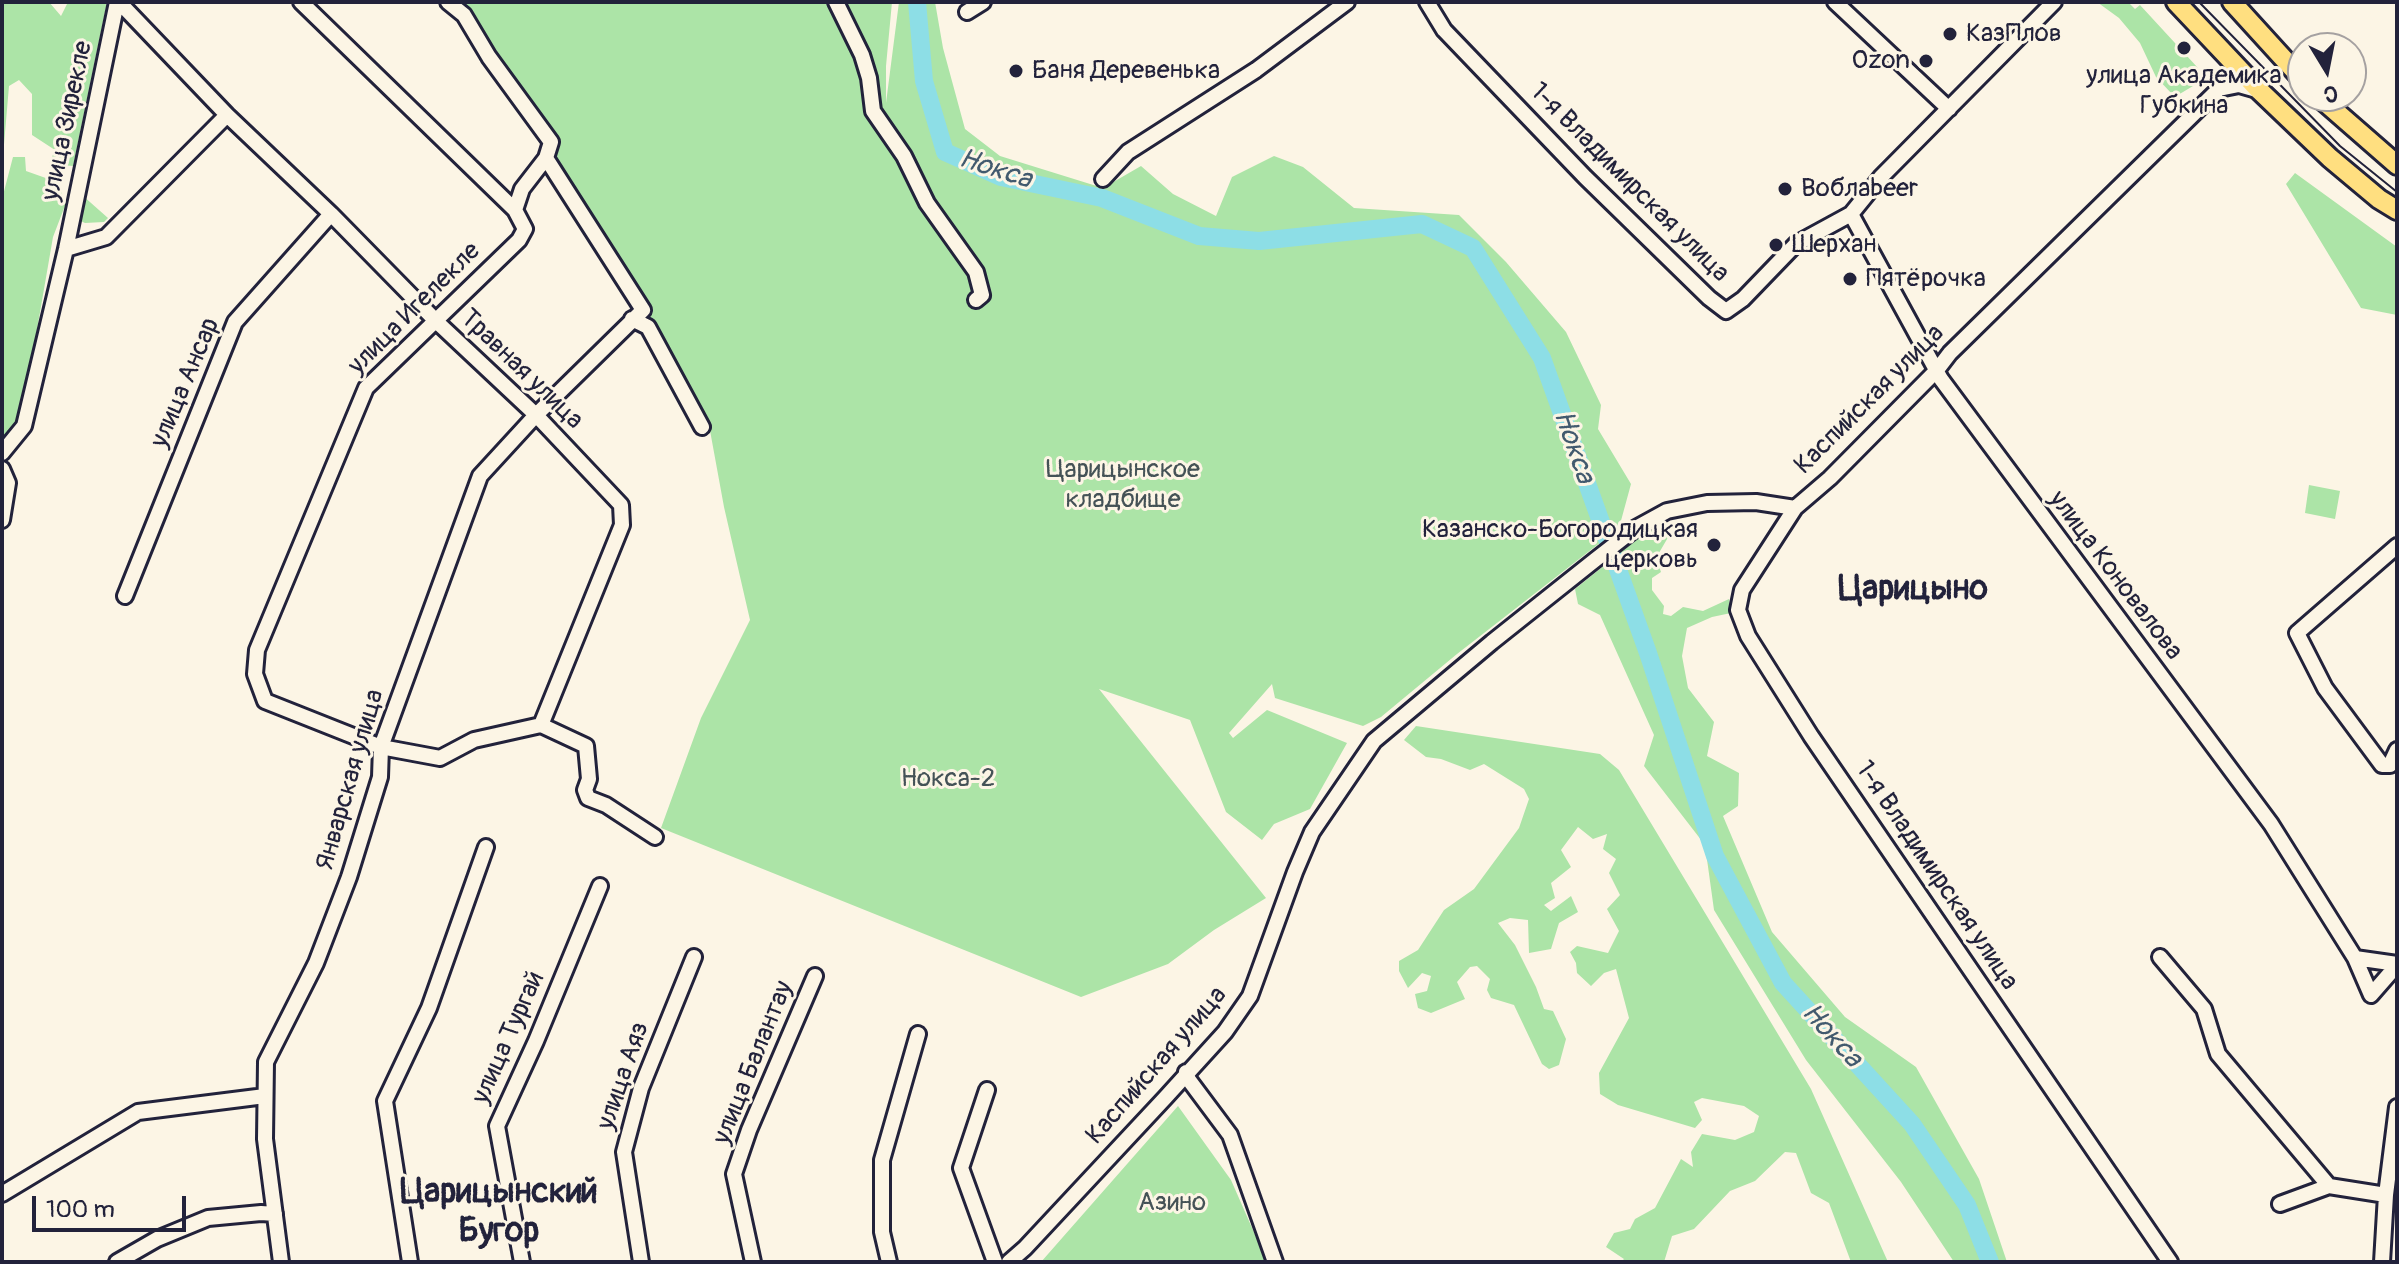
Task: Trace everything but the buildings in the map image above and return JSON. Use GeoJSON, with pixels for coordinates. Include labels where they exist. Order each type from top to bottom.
{"type":"FeatureCollection","features":[{"type":"Feature","properties":{"kind":"main road"},"geometry":{"type":"LineString","coordinates":[[2176,2],[2260,91],[2330,158],[2397,210]]}},
{"type":"Feature","properties":{"kind":"main road"},"geometry":{"type":"LineString","coordinates":[[2232,2],[2287,62]]}},
{"type":"Feature","properties":{"kind":"main road"},"geometry":{"type":"LineString","coordinates":[[2336,112],[2397,165]]}},
{"type":"Feature","properties":{"kind":"street","name":"Травная улица"},"geometry":{"type":"LineString","coordinates":[[118,2],[227,115],[536,415],[621,505],[622,525],[541,725]]}},
{"type":"Feature","properties":{"kind":"street","name":"улица Зирекле"},"geometry":{"type":"LineString","coordinates":[[2,453],[24,426],[66,249],[118,2]]}},
{"type":"Feature","properties":{"kind":"street"},"geometry":{"type":"LineString","coordinates":[[301,2],[515,210],[522,189],[546,158],[551,142],[489,57],[464,15],[448,2]]}},
{"type":"Feature","properties":{"kind":"street"},"geometry":{"type":"LineString","coordinates":[[836,2],[862,55],[869,78],[873,111],[904,156],[927,203],[976,272],[982,295],[976,300]]}},
{"type":"Feature","properties":{"kind":"street"},"geometry":{"type":"LineString","coordinates":[[967,12],[983,2]]}},
{"type":"Feature","properties":{"kind":"street"},"geometry":{"type":"LineString","coordinates":[[1103,179],[1128,152],[1256,70],[1347,2]]}},
{"type":"Feature","properties":{"kind":"street","name":"1-я Владимирская улица"},"geometry":{"type":"LineString","coordinates":[[1427,2],[1444,30],[1585,177],[1726,311],[1743,299],[1796,244],[1851,214]]}},
{"type":"Feature","properties":{"kind":"street"},"geometry":{"type":"LineString","coordinates":[[1835,2],[1949,109]]}},
{"type":"Feature","properties":{"kind":"street"},"geometry":{"type":"LineString","coordinates":[[1851,214],[1881,177],[2054,2]]}},
{"type":"Feature","properties":{"kind":"street","name":"Каспийская улица"},"geometry":{"type":"LineString","coordinates":[[1009,1262],[1225,1032],[1250,996],[1289,886],[1312,832],[1374,741],[1636,528],[1667,511],[1707,503],[1756,502],[1795,508],[1830,478],[1937,370],[1946,357],[2204,102],[2219,89],[2239,85],[2260,91]]}},
{"type":"Feature","properties":{"kind":"street"},"geometry":{"type":"LineString","coordinates":[[66,249],[106,237],[227,115]]}},
{"type":"Feature","properties":{"kind":"street"},"geometry":{"type":"LineString","coordinates":[[546,158],[637,314],[648,327],[702,427]]}},
{"type":"Feature","properties":{"kind":"street","name":"улица Игелекле"},"geometry":{"type":"LineString","coordinates":[[381,747],[265,701],[255,674],[257,650],[366,388],[519,240],[525,229],[515,210]]}},
{"type":"Feature","properties":{"kind":"street","name":"улица Ансар"},"geometry":{"type":"LineString","coordinates":[[125,596],[235,322],[331,214]]}},
{"type":"Feature","properties":{"kind":"street","name":"улица Коновалова"},"geometry":{"type":"LineString","coordinates":[[1851,214],[1937,370],[2007,471],[2271,824],[2355,958],[2371,995],[2397,964]]}},
{"type":"Feature","properties":{"kind":"street","name":"Январская улица"},"geometry":{"type":"LineString","coordinates":[[281,1262],[265,1139],[266,1062],[316,963],[349,877],[380,777],[381,747],[480,476],[637,314]]}},
{"type":"Feature","properties":{"kind":"street"},"geometry":{"type":"LineString","coordinates":[[2,469],[8,483],[2,520]]}},
{"type":"Feature","properties":{"kind":"street","name":"1-я Владимирская улица"},"geometry":{"type":"LineString","coordinates":[[1795,508],[1742,590],[1738,610],[1748,636],[1811,736],[2170,1262]]}},
{"type":"Feature","properties":{"kind":"street"},"geometry":{"type":"LineString","coordinates":[[2397,546],[2297,633],[2325,688],[2382,765],[2390,765],[2397,750]]}},
{"type":"Feature","properties":{"kind":"street"},"geometry":{"type":"LineString","coordinates":[[381,747],[440,758],[474,740],[541,725],[586,746],[589,779],[585,790],[588,798],[606,805],[655,837]]}},
{"type":"Feature","properties":{"kind":"street"},"geometry":{"type":"LineString","coordinates":[[410,1262],[385,1101],[429,1008],[486,847]]}},
{"type":"Feature","properties":{"kind":"street","name":"улица Тургай"},"geometry":{"type":"LineString","coordinates":[[522,1262],[497,1126],[600,886]]}},
{"type":"Feature","properties":{"kind":"street","name":"улица Аяз"},"geometry":{"type":"LineString","coordinates":[[641,1262],[624,1152],[641,1088],[694,957]]}},
{"type":"Feature","properties":{"kind":"street"},"geometry":{"type":"LineString","coordinates":[[2160,957],[2204,1009],[2218,1054],[2329,1186]]}},
{"type":"Feature","properties":{"kind":"street","name":"улица Коновалова"},"geometry":{"type":"LineString","coordinates":[[2355,958],[2397,964]]}},
{"type":"Feature","properties":{"kind":"street","name":"улица Балантау"},"geometry":{"type":"LineString","coordinates":[[753,1262],[734,1174],[749,1130],[815,976]]}},
{"type":"Feature","properties":{"kind":"street"},"geometry":{"type":"LineString","coordinates":[[889,1262],[882,1232],[882,1160],[918,1034]]}},
{"type":"Feature","properties":{"kind":"street"},"geometry":{"type":"LineString","coordinates":[[1186,1072],[1230,1135],[1275,1262]]}},
{"type":"Feature","properties":{"kind":"street"},"geometry":{"type":"LineString","coordinates":[[987,1090],[961,1168],[995,1262]]}},
{"type":"Feature","properties":{"kind":"street"},"geometry":{"type":"LineString","coordinates":[[2,1194],[138,1112],[265,1096]]}},
{"type":"Feature","properties":{"kind":"street"},"geometry":{"type":"LineString","coordinates":[[2382,1262],[2386,1195],[2397,1107]]}},
{"type":"Feature","properties":{"kind":"street"},"geometry":{"type":"LineString","coordinates":[[2280,1204],[2329,1186],[2386,1195]]}},
{"type":"Feature","properties":{"kind":"street"},"geometry":{"type":"LineString","coordinates":[[117,1262],[157,1239],[208,1218],[275,1214]]}},
{"type":"Feature","properties":{"kind":"green space"},"geometry":{"type":"Polygon","coordinates":[[[2,2],[49,2],[61,16],[68,2],[107,2],[73,166],[49,164],[55,150],[32,135],[32,94],[19,80],[9,86],[2,168],[2,2]]]}},
{"type":"Feature","properties":{"kind":"green space"},"geometry":{"type":"Polygon","coordinates":[[[458,2],[892,2],[886,103],[899,2],[935,2],[943,48],[965,129],[1000,156],[1103,188],[1141,166],[1173,194],[1216,216],[1232,177],[1274,156],[1303,167],[1354,208],[1459,215],[1506,262],[1566,332],[1601,405],[1598,429],[1631,484],[1619,528],[1381,717],[1363,726],[1275,698],[1272,684],[1229,733],[1233,738],[1267,710],[1347,743],[1310,809],[1274,824],[1262,840],[1226,812],[1190,720],[1099,689],[1266,898],[1214,930],[1168,964],[1081,997],[661,828],[701,718],[750,620],[709,425],[544,149],[473,13],[458,2]],[[887,115],[885,125],[971,263],[887,115]]]}},
{"type":"Feature","properties":{"kind":"green space"},"geometry":{"type":"Polygon","coordinates":[[[2097,2],[2128,2],[2135,9],[2140,5],[2198,68],[2198,83],[2178,95],[2172,94],[2156,77],[2140,43],[2119,18],[2097,2]]]}},
{"type":"Feature","properties":{"kind":"green space"},"geometry":{"type":"Polygon","coordinates":[[[13,157],[25,157],[26,171],[57,182],[66,203],[53,237],[21,422],[2,446],[2,199],[13,157]]]}},
{"type":"Feature","properties":{"kind":"green space"},"geometry":{"type":"Polygon","coordinates":[[[2295,173],[2397,247],[2397,315],[2361,308],[2286,184],[2295,173]]]}},
{"type":"Feature","properties":{"kind":"green space"},"geometry":{"type":"Polygon","coordinates":[[[82,195],[108,218],[104,222],[85,223],[74,218],[82,195]]]}},
{"type":"Feature","properties":{"kind":"green space"},"geometry":{"type":"Polygon","coordinates":[[[2309,485],[2340,491],[2335,519],[2305,513],[2309,485]]]}},
{"type":"Feature","properties":{"kind":"green space"},"geometry":{"type":"Polygon","coordinates":[[[1668,524],[1670,534],[1656,558],[1661,572],[1652,578],[1652,590],[1664,606],[1663,614],[1671,616],[1683,607],[1703,611],[1729,599],[1731,613],[1687,628],[1682,656],[1688,688],[1714,722],[1707,756],[1739,773],[1738,806],[1723,816],[1772,932],[1845,1017],[1916,1067],[1979,1179],[2007,1262],[1954,1262],[1901,1182],[1806,1060],[1714,910],[1705,845],[1644,766],[1654,735],[1600,615],[1578,604],[1575,589],[1651,528],[1668,524]]]}},
{"type":"Feature","properties":{"kind":"green space"},"geometry":{"type":"Polygon","coordinates":[[[1416,726],[1600,754],[1619,770],[1811,1089],[1888,1262],[1851,1262],[1829,1203],[1811,1193],[1796,1153],[1785,1152],[1755,1181],[1730,1191],[1694,1229],[1672,1236],[1664,1262],[1621,1262],[1624,1259],[1606,1247],[1614,1233],[1630,1229],[1635,1219],[1655,1208],[1681,1159],[1693,1167],[1691,1152],[1702,1134],[1735,1140],[1754,1132],[1759,1116],[1744,1106],[1702,1098],[1694,1102],[1702,1120],[1695,1128],[1618,1105],[1600,1094],[1599,1073],[1629,1018],[1616,969],[1604,973],[1591,986],[1577,973],[1570,952],[1577,946],[1608,953],[1619,931],[1607,909],[1620,895],[1609,873],[1616,859],[1603,849],[1607,834],[1593,839],[1578,827],[1561,850],[1571,867],[1551,883],[1555,898],[1544,905],[1551,911],[1571,896],[1578,912],[1559,923],[1551,949],[1529,953],[1528,920],[1510,918],[1498,923],[1515,945],[1544,1009],[1553,1011],[1566,1039],[1559,1065],[1549,1069],[1542,1064],[1514,1005],[1491,998],[1487,990],[1490,979],[1477,966],[1470,967],[1457,982],[1465,999],[1431,1013],[1418,1008],[1415,994],[1427,991],[1431,976],[1422,973],[1408,988],[1399,971],[1399,961],[1418,950],[1444,910],[1474,889],[1519,828],[1529,799],[1524,789],[1484,764],[1470,770],[1426,757],[1404,740],[1416,726]]]}},
{"type":"Feature","properties":{"kind":"green space","name":"Азино"},"geometry":{"type":"Polygon","coordinates":[[[1178,1106],[1231,1180],[1267,1262],[1041,1262],[1178,1106]]]}},
{"type":"Feature","properties":{"kind":"waterway","name":"Нокса"},"geometry":{"type":"LineString","coordinates":[[917,2],[924,81],[945,152],[1001,177],[1102,198],[1199,236],[1259,241],[1422,224],[1473,248],[1542,358],[1648,653],[1715,856],[1783,983],[1912,1124],[1967,1205],[1990,1262]]}},
{"type":"Feature","properties":{"kind":"tram line"},"geometry":{"type":"LineString","coordinates":[[2199,2],[2340,146],[2397,192]]}},
{"type":"Feature","properties":{"kind":"place","name":"КазПлов"},"geometry":{"type":"Point","coordinates":[1950,34]}},
{"type":"Feature","properties":{"kind":"place","name":"улица Академика Губкина"},"geometry":{"type":"Point","coordinates":[2184,48]}},
{"type":"Feature","properties":{"kind":"place","name":"Ozon"},"geometry":{"type":"Point","coordinates":[1926,61]}},
{"type":"Feature","properties":{"kind":"place","name":"Баня Деревенька"},"geometry":{"type":"Point","coordinates":[1016,71]}},
{"type":"Feature","properties":{"kind":"place","name":"Воблаbeer"},"geometry":{"type":"Point","coordinates":[1785,189]}},
{"type":"Feature","properties":{"kind":"place","name":"Шерхан"},"geometry":{"type":"Point","coordinates":[1776,245]}},
{"type":"Feature","properties":{"kind":"place","name":"Пятёрочка"},"geometry":{"type":"Point","coordinates":[1850,279]}},
{"type":"Feature","properties":{"kind":"place","name":"Казанско-Богородицкая церковь"},"geometry":{"type":"Point","coordinates":[1714,545]}},
{"type":"Feature","properties":{"kind":"district","name":"Царицыно"},"geometry":{"type":"Point","coordinates":[1913,590]}},
{"type":"Feature","properties":{"kind":"district","name":"Царицынский Бугор"},"geometry":{"type":"Point","coordinates":[499,1212]}},
{"type":"Feature","properties":{"kind":"park label","name":"Царицынское кладбище"},"geometry":{"type":"Point","coordinates":[1123,485]}},
{"type":"Feature","properties":{"kind":"park label","name":"Нокса-2"},"geometry":{"type":"Point","coordinates":[948,779]}}]}
